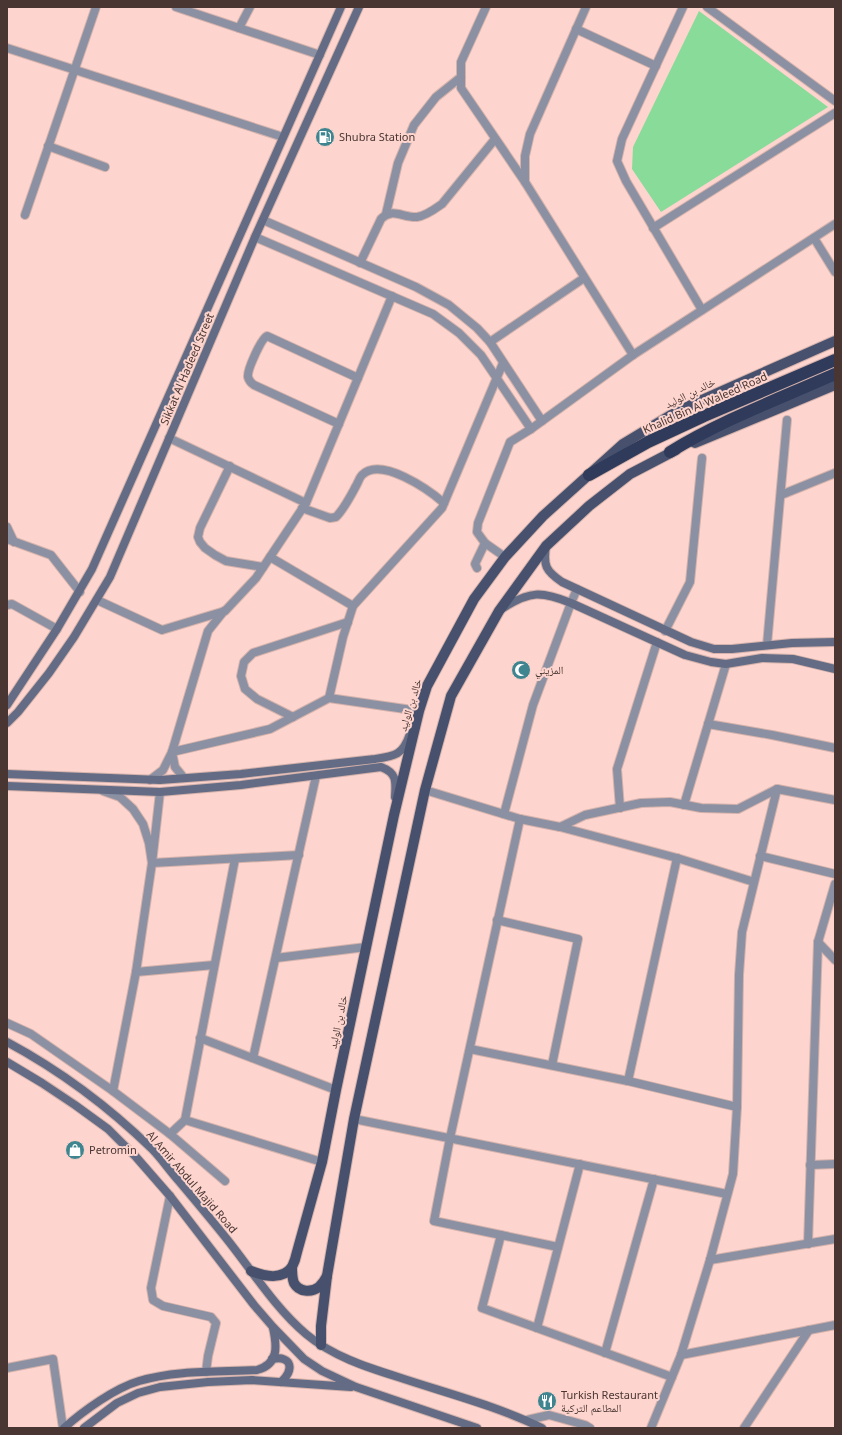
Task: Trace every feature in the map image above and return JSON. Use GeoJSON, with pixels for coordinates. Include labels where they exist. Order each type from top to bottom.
{"type":"FeatureCollection","features":[{"type":"Feature","properties":{"kind":"highway","name":"Khalid Bin Al Waleed Road"},"geometry":{"type":"LineString","coordinates":[[589,475],[648,442],[704,416],[835,360]]}},
{"type":"Feature","properties":{"kind":"highway"},"geometry":{"type":"LineString","coordinates":[[670,452],[694,437],[716,426],[835,374]]}},
{"type":"Feature","properties":{"kind":"main road","name":"Sikkat Al Hadeed Street"},"geometry":{"type":"LineString","coordinates":[[7,705],[35,665],[80,592],[92,569],[341,7]]}},
{"type":"Feature","properties":{"kind":"main road","name":"Sikkat Al Hadeed Street"},"geometry":{"type":"LineString","coordinates":[[7,723],[50,674],[110,577],[255,237],[359,7]]}},
{"type":"Feature","properties":{"kind":"main road","name":"خالد بن الوليد"},"geometry":{"type":"LineString","coordinates":[[292,1267],[315,1192],[322,1162],[394,815],[419,711],[427,686],[474,599],[505,556],[543,516],[624,444],[671,415],[695,403],[835,341]]}},
{"type":"Feature","properties":{"kind":"main road"},"geometry":{"type":"LineString","coordinates":[[321,1345],[321,1326],[327,1276],[354,1118],[425,790],[451,696],[499,611],[546,546],[589,506],[630,474],[670,452],[835,385]]}},
{"type":"Feature","properties":{"kind":"main road"},"geometry":{"type":"LineString","coordinates":[[546,546],[544,557],[545,565],[550,574],[577,590],[691,642],[714,649],[835,642]]}},
{"type":"Feature","properties":{"kind":"main road"},"geometry":{"type":"LineString","coordinates":[[499,611],[516,600],[532,594],[544,594],[557,597],[571,603],[685,655],[711,662],[726,664],[762,658],[793,659],[835,669]]}},
{"type":"Feature","properties":{"kind":"main road"},"geometry":{"type":"LineString","coordinates":[[7,774],[150,780],[249,773],[375,759],[394,756],[400,751],[408,740],[419,711]]}},
{"type":"Feature","properties":{"kind":"main road"},"geometry":{"type":"LineString","coordinates":[[7,786],[160,792],[316,776],[381,767],[390,771],[395,778],[394,815]]}},
{"type":"Feature","properties":{"kind":"main road","name":"Al Amir Abdul Majid Road"},"geometry":{"type":"LineString","coordinates":[[7,1042],[61,1076],[109,1109],[153,1150],[292,1321],[321,1345],[350,1360],[373,1369],[527,1420],[542,1428]]}},
{"type":"Feature","properties":{"kind":"main road"},"geometry":{"type":"LineString","coordinates":[[7,1062],[42,1083],[108,1130],[136,1157],[170,1196],[272,1327],[304,1359],[322,1371],[356,1387],[477,1428]]}},
{"type":"Feature","properties":{"kind":"main road"},"geometry":{"type":"LineString","coordinates":[[292,1267],[294,1283],[302,1290],[314,1290],[319,1287],[327,1276]]}},
{"type":"Feature","properties":{"kind":"main road"},"geometry":{"type":"LineString","coordinates":[[251,1271],[269,1277],[283,1274],[292,1267]]}},
{"type":"Feature","properties":{"kind":"main road"},"geometry":{"type":"LineString","coordinates":[[63,1428],[108,1396],[138,1381],[158,1376],[257,1370],[266,1366],[274,1356],[276,1343],[272,1327]]}},
{"type":"Feature","properties":{"kind":"main road"},"geometry":{"type":"LineString","coordinates":[[272,1359],[282,1358],[287,1360],[289,1364],[289,1373],[281,1382]]}},
{"type":"Feature","properties":{"kind":"main road"},"geometry":{"type":"LineString","coordinates":[[84,1428],[117,1403],[138,1392],[153,1389],[208,1382],[252,1380],[356,1387]]}},
{"type":"Feature","properties":{"kind":"street"},"geometry":{"type":"LineString","coordinates":[[25,215],[96,7]]}},
{"type":"Feature","properties":{"kind":"street"},"geometry":{"type":"LineString","coordinates":[[239,28],[250,7]]}},
{"type":"Feature","properties":{"kind":"street"},"geometry":{"type":"LineString","coordinates":[[486,7],[460,62],[461,88],[524,182],[633,355]]}},
{"type":"Feature","properties":{"kind":"street"},"geometry":{"type":"LineString","coordinates":[[524,182],[525,156],[530,134],[586,7]]}},
{"type":"Feature","properties":{"kind":"street"},"geometry":{"type":"LineString","coordinates":[[683,7],[622,139],[617,160],[626,181],[702,310]]}},
{"type":"Feature","properties":{"kind":"street"},"geometry":{"type":"LineString","coordinates":[[707,7],[835,101]]}},
{"type":"Feature","properties":{"kind":"street"},"geometry":{"type":"LineString","coordinates":[[181,8],[320,55]]}},
{"type":"Feature","properties":{"kind":"street"},"geometry":{"type":"LineString","coordinates":[[576,29],[656,66]]}},
{"type":"Feature","properties":{"kind":"street"},"geometry":{"type":"LineString","coordinates":[[7,48],[283,137]]}},
{"type":"Feature","properties":{"kind":"street"},"geometry":{"type":"LineString","coordinates":[[360,263],[381,219],[386,214],[398,163],[414,125],[436,97],[461,77]]}},
{"type":"Feature","properties":{"kind":"street"},"geometry":{"type":"LineString","coordinates":[[653,228],[835,113]]}},
{"type":"Feature","properties":{"kind":"street"},"geometry":{"type":"LineString","coordinates":[[386,214],[390,213],[407,217],[418,217],[431,212],[442,204],[495,139]]}},
{"type":"Feature","properties":{"kind":"street"},"geometry":{"type":"LineString","coordinates":[[48,146],[105,167]]}},
{"type":"Feature","properties":{"kind":"street"},"geometry":{"type":"LineString","coordinates":[[263,220],[416,287],[449,305],[477,328],[490,342],[542,421]]}},
{"type":"Feature","properties":{"kind":"street"},"geometry":{"type":"LineString","coordinates":[[505,556],[485,542],[477,532],[478,523],[510,442],[531,429],[633,355],[835,224]]}},
{"type":"Feature","properties":{"kind":"street"},"geometry":{"type":"LineString","coordinates":[[255,237],[433,314],[459,333],[481,355],[531,429]]}},
{"type":"Feature","properties":{"kind":"street"},"geometry":{"type":"LineString","coordinates":[[814,238],[835,272]]}},
{"type":"Feature","properties":{"kind":"street"},"geometry":{"type":"LineString","coordinates":[[490,342],[584,278]]}},
{"type":"Feature","properties":{"kind":"street"},"geometry":{"type":"LineString","coordinates":[[150,780],[164,770],[172,752],[208,632],[225,611],[256,578],[304,506],[392,296]]}},
{"type":"Feature","properties":{"kind":"street"},"geometry":{"type":"LineString","coordinates":[[339,424],[254,385],[249,380],[248,373],[260,343],[263,338],[267,336],[358,378]]}},
{"type":"Feature","properties":{"kind":"street"},"geometry":{"type":"LineString","coordinates":[[329,698],[343,637],[353,606],[442,508],[503,363]]}},
{"type":"Feature","properties":{"kind":"street"},"geometry":{"type":"LineString","coordinates":[[767,645],[787,420]]}},
{"type":"Feature","properties":{"kind":"street"},"geometry":{"type":"LineString","coordinates":[[169,438],[230,466],[304,506],[330,518],[336,517],[341,512],[362,476],[368,471],[377,469],[397,474],[418,484],[444,503]]}},
{"type":"Feature","properties":{"kind":"street"},"geometry":{"type":"LineString","coordinates":[[665,631],[690,582],[702,458]]}},
{"type":"Feature","properties":{"kind":"street"},"geometry":{"type":"LineString","coordinates":[[230,466],[200,528],[198,537],[205,548],[226,561],[263,567]]}},
{"type":"Feature","properties":{"kind":"street"},"geometry":{"type":"LineString","coordinates":[[781,495],[835,473]]}},
{"type":"Feature","properties":{"kind":"street"},"geometry":{"type":"LineString","coordinates":[[7,527],[10,541],[51,555],[80,592]]}},
{"type":"Feature","properties":{"kind":"street"},"geometry":{"type":"LineString","coordinates":[[477,568],[475,564],[485,542]]}},
{"type":"Feature","properties":{"kind":"street"},"geometry":{"type":"LineString","coordinates":[[270,558],[353,606]]}},
{"type":"Feature","properties":{"kind":"street"},"geometry":{"type":"LineString","coordinates":[[504,814],[533,705],[577,590]]}},
{"type":"Feature","properties":{"kind":"street"},"geometry":{"type":"LineString","coordinates":[[97,600],[162,630],[225,611]]}},
{"type":"Feature","properties":{"kind":"street"},"geometry":{"type":"LineString","coordinates":[[7,605],[12,604],[57,629]]}},
{"type":"Feature","properties":{"kind":"street"},"geometry":{"type":"LineString","coordinates":[[294,716],[257,698],[245,689],[241,676],[244,662],[253,653],[348,622]]}},
{"type":"Feature","properties":{"kind":"street"},"geometry":{"type":"LineString","coordinates":[[620,808],[617,769],[657,642]]}},
{"type":"Feature","properties":{"kind":"street"},"geometry":{"type":"LineString","coordinates":[[684,805],[726,664]]}},
{"type":"Feature","properties":{"kind":"street"},"geometry":{"type":"LineString","coordinates":[[172,752],[270,729],[329,698],[419,711]]}},
{"type":"Feature","properties":{"kind":"street"},"geometry":{"type":"LineString","coordinates":[[708,724],[835,748]]}},
{"type":"Feature","properties":{"kind":"street"},"geometry":{"type":"LineString","coordinates":[[172,752],[175,768],[184,778]]}},
{"type":"Feature","properties":{"kind":"street"},"geometry":{"type":"LineString","coordinates":[[253,1058],[316,776]]}},
{"type":"Feature","properties":{"kind":"street"},"geometry":{"type":"LineString","coordinates":[[560,827],[585,815],[641,803],[670,802],[700,808],[738,809],[777,789],[835,800]]}},
{"type":"Feature","properties":{"kind":"street"},"geometry":{"type":"LineString","coordinates":[[650,1428],[682,1355],[733,1174],[737,1107],[739,975],[742,932],[777,789]]}},
{"type":"Feature","properties":{"kind":"street"},"geometry":{"type":"LineString","coordinates":[[100,790],[120,797],[133,809],[143,824],[149,843],[152,863]]}},
{"type":"Feature","properties":{"kind":"street"},"geometry":{"type":"LineString","coordinates":[[425,790],[520,819],[560,827],[677,858],[754,882]]}},
{"type":"Feature","properties":{"kind":"street"},"geometry":{"type":"LineString","coordinates":[[113,1091],[136,972],[152,863],[160,792]]}},
{"type":"Feature","properties":{"kind":"street"},"geometry":{"type":"LineString","coordinates":[[520,819],[450,1138],[434,1221],[558,1248]]}},
{"type":"Feature","properties":{"kind":"street"},"geometry":{"type":"LineString","coordinates":[[152,863],[299,855]]}},
{"type":"Feature","properties":{"kind":"street"},"geometry":{"type":"LineString","coordinates":[[760,856],[835,874]]}},
{"type":"Feature","properties":{"kind":"street"},"geometry":{"type":"LineString","coordinates":[[628,1081],[677,858]]}},
{"type":"Feature","properties":{"kind":"street"},"geometry":{"type":"LineString","coordinates":[[170,1134],[184,1120],[235,859]]}},
{"type":"Feature","properties":{"kind":"street"},"geometry":{"type":"LineString","coordinates":[[808,1244],[818,942],[835,884]]}},
{"type":"Feature","properties":{"kind":"street"},"geometry":{"type":"LineString","coordinates":[[497,920],[578,939],[552,1065]]}},
{"type":"Feature","properties":{"kind":"street"},"geometry":{"type":"LineString","coordinates":[[818,942],[835,960]]}},
{"type":"Feature","properties":{"kind":"street"},"geometry":{"type":"LineString","coordinates":[[276,958],[366,948]]}},
{"type":"Feature","properties":{"kind":"street"},"geometry":{"type":"LineString","coordinates":[[136,972],[214,965]]}},
{"type":"Feature","properties":{"kind":"street"},"geometry":{"type":"LineString","coordinates":[[7,1023],[31,1034],[113,1091],[170,1134],[225,1181]]}},
{"type":"Feature","properties":{"kind":"street"},"geometry":{"type":"LineString","coordinates":[[200,1038],[336,1090]]}},
{"type":"Feature","properties":{"kind":"street"},"geometry":{"type":"LineString","coordinates":[[470,1048],[628,1081],[737,1107]]}},
{"type":"Feature","properties":{"kind":"street"},"geometry":{"type":"LineString","coordinates":[[354,1118],[727,1194]]}},
{"type":"Feature","properties":{"kind":"street"},"geometry":{"type":"LineString","coordinates":[[184,1120],[322,1162]]}},
{"type":"Feature","properties":{"kind":"street"},"geometry":{"type":"LineString","coordinates":[[537,1328],[580,1164]]}},
{"type":"Feature","properties":{"kind":"street"},"geometry":{"type":"LineString","coordinates":[[810,1165],[835,1164]]}},
{"type":"Feature","properties":{"kind":"street"},"geometry":{"type":"LineString","coordinates":[[605,1353],[654,1179]]}},
{"type":"Feature","properties":{"kind":"street"},"geometry":{"type":"LineString","coordinates":[[170,1196],[151,1288],[153,1300],[163,1306],[211,1317],[216,1324],[208,1356],[206,1372]]}},
{"type":"Feature","properties":{"kind":"street"},"geometry":{"type":"LineString","coordinates":[[500,1235],[482,1308],[672,1377]]}},
{"type":"Feature","properties":{"kind":"street"},"geometry":{"type":"LineString","coordinates":[[710,1260],[835,1239]]}},
{"type":"Feature","properties":{"kind":"street"},"geometry":{"type":"LineString","coordinates":[[682,1355],[835,1325]]}},
{"type":"Feature","properties":{"kind":"street"},"geometry":{"type":"LineString","coordinates":[[744,1428],[809,1330]]}},
{"type":"Feature","properties":{"kind":"street"},"geometry":{"type":"LineString","coordinates":[[7,1368],[53,1359],[63,1428]]}},
{"type":"Feature","properties":{"kind":"street"},"geometry":{"type":"LineString","coordinates":[[527,1420],[549,1415],[585,1425],[590,1428]]}},
{"type":"Feature","properties":{"kind":"green space"},"geometry":{"type":"Polygon","coordinates":[[[699,11],[828,107],[661,212],[632,169],[633,147],[699,11]]]}},
{"type":"Feature","properties":{"kind":"place","name":"Shubra Station"},"geometry":{"type":"Point","coordinates":[325,137]}},
{"type":"Feature","properties":{"kind":"place","name":"المزيني"},"geometry":{"type":"Point","coordinates":[521,670]}},
{"type":"Feature","properties":{"kind":"place","name":"Petromin"},"geometry":{"type":"Point","coordinates":[75,1150]}},
{"type":"Feature","properties":{"kind":"place","name":"Turkish Restaurant المطاعم التركية"},"geometry":{"type":"Point","coordinates":[547,1401]}}]}
